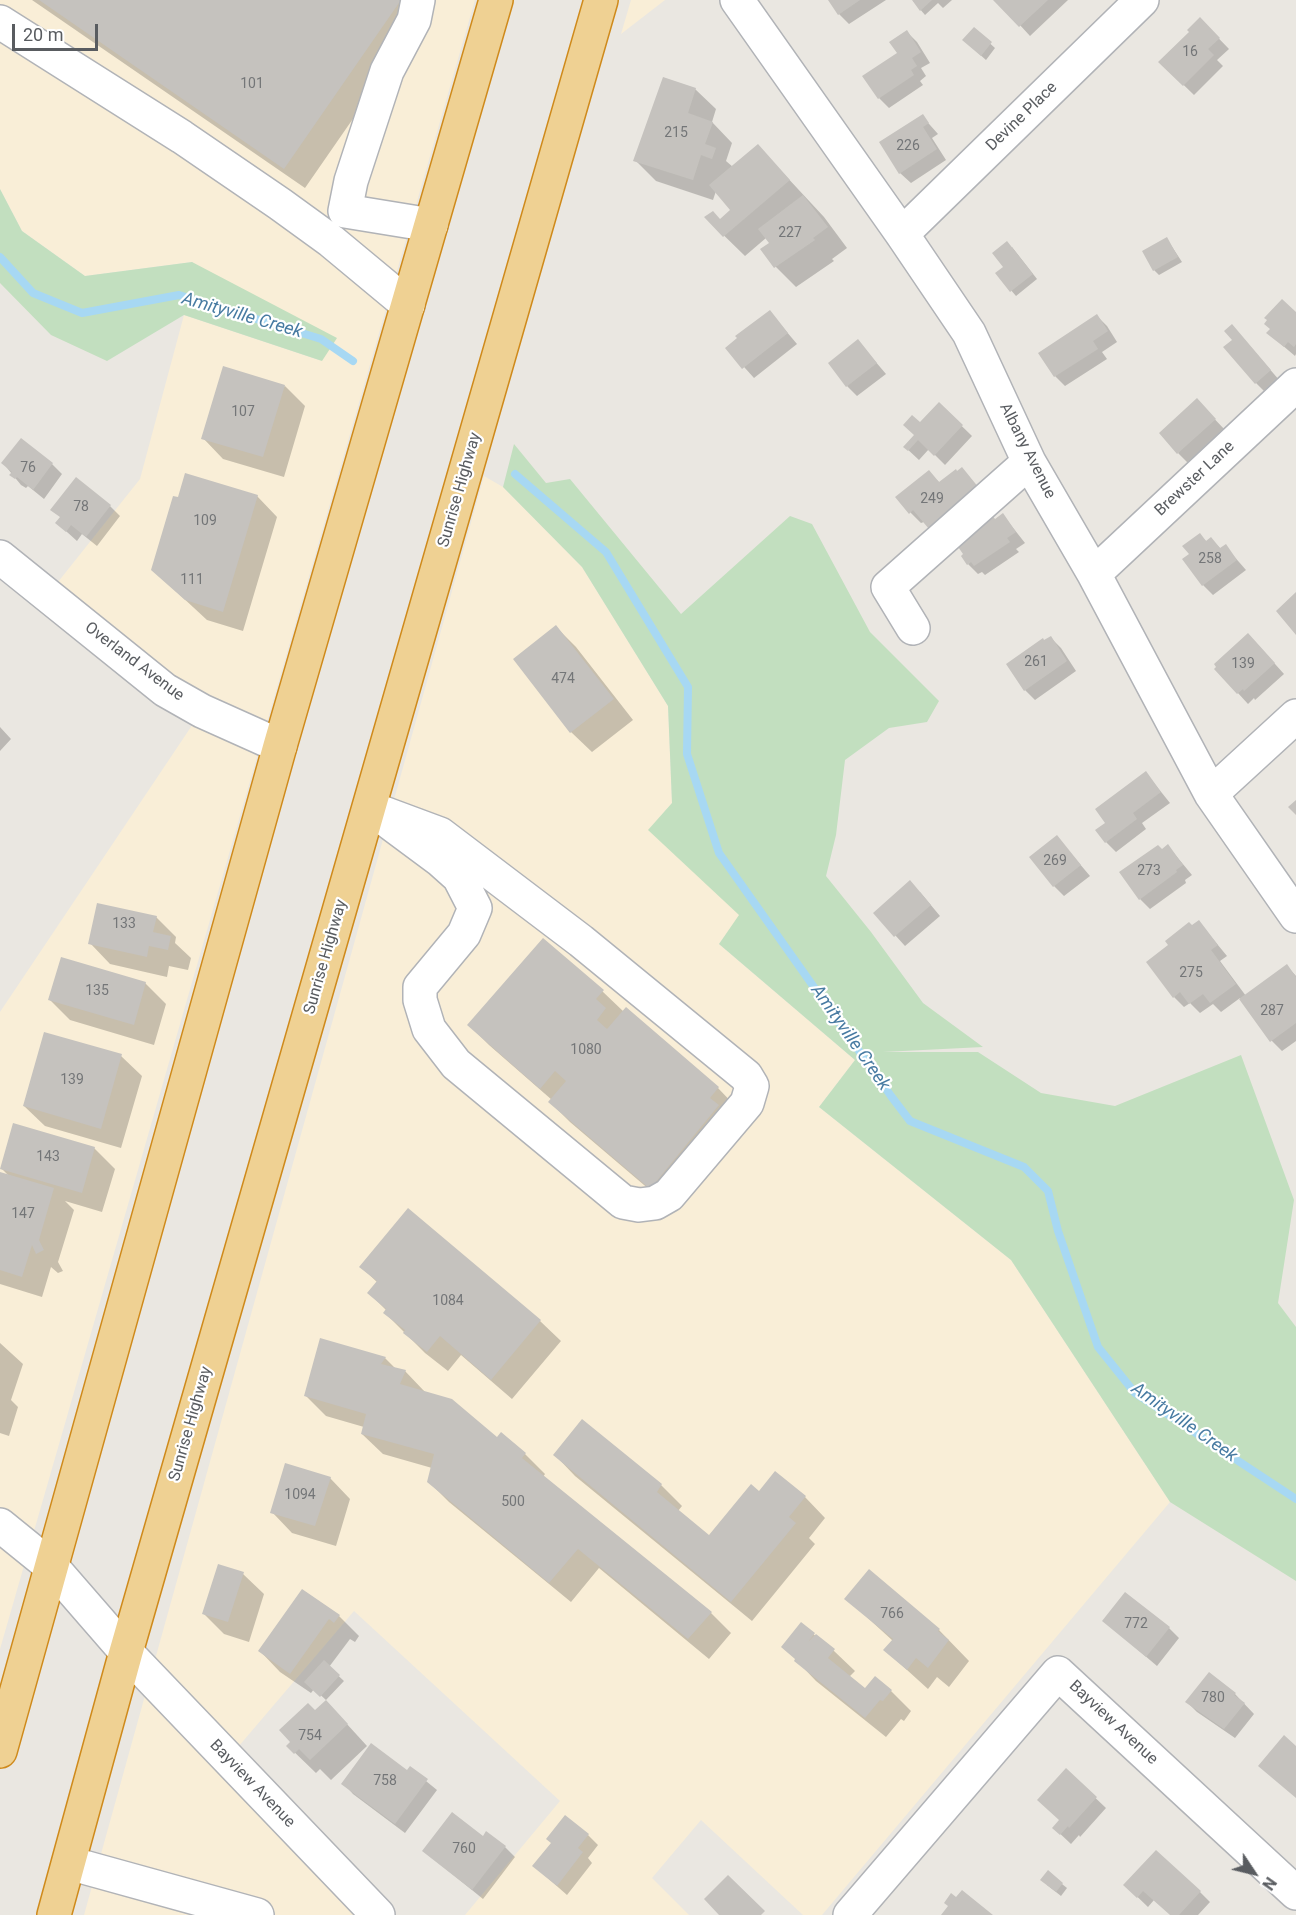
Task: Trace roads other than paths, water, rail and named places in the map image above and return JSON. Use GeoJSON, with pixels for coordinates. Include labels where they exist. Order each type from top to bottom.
{"type":"FeatureCollection","features":[{"type":"Feature","properties":{"kind":"highway"},"geometry":{"type":"LineString","coordinates":[[0,1751],[280,746],[496,0]]}},
{"type":"Feature","properties":{"kind":"highway","name":"Sunrise Highway"},"geometry":{"type":"LineString","coordinates":[[54,1915],[126,1652],[601,0]]}},
{"type":"Feature","properties":{"kind":"street"},"geometry":{"type":"LineString","coordinates":[[331,241],[345,211],[351,181],[387,71],[414,20],[417,0]]}},
{"type":"Feature","properties":{"kind":"street","name":"Albany Avenue"},"geometry":{"type":"LineString","coordinates":[[737,0],[969,333],[1029,462],[1094,574],[1211,794],[1296,916]]}},
{"type":"Feature","properties":{"kind":"street","name":"Devine Place"},"geometry":{"type":"LineString","coordinates":[[902,234],[1142,0]]}},
{"type":"Feature","properties":{"kind":"street"},"geometry":{"type":"LineString","coordinates":[[0,22],[64,60],[182,137],[331,241],[408,305]]}},
{"type":"Feature","properties":{"kind":"street"},"geometry":{"type":"LineString","coordinates":[[345,211],[431,225]]}},
{"type":"Feature","properties":{"kind":"street","name":"Brewster Lane"},"geometry":{"type":"LineString","coordinates":[[1094,574],[1296,385]]}},
{"type":"Feature","properties":{"kind":"street"},"geometry":{"type":"LineString","coordinates":[[913,628],[888,587],[1029,462]]}},
{"type":"Feature","properties":{"kind":"street","name":"Overland Avenue"},"geometry":{"type":"LineString","coordinates":[[1,560],[165,690],[202,711],[280,746]]}},
{"type":"Feature","properties":{"kind":"street"},"geometry":{"type":"LineString","coordinates":[[1211,794],[1296,716]]}},
{"type":"Feature","properties":{"kind":"street"},"geometry":{"type":"LineString","coordinates":[[370,808],[440,834],[581,941],[746,1076],[752,1086],[747,1102],[669,1195],[655,1203],[639,1205],[623,1202],[456,1064],[429,1029],[420,1000],[420,987],[464,934],[475,908],[459,877],[441,860],[370,808]]}},
{"type":"Feature","properties":{"kind":"street"},"geometry":{"type":"LineString","coordinates":[[0,1525],[52,1568]]}},
{"type":"Feature","properties":{"kind":"street","name":"Bayview Avenue"},"geometry":{"type":"LineString","coordinates":[[52,1568],[126,1652],[378,1915]]}},
{"type":"Feature","properties":{"kind":"street","name":"Bayview Avenue"},"geometry":{"type":"LineString","coordinates":[[850,1915],[1058,1673],[1296,1893]]}},
{"type":"Feature","properties":{"kind":"street"},"geometry":{"type":"LineString","coordinates":[[69,1863],[257,1915]]}},
{"type":"Feature","properties":{"kind":"waterway","name":"Amityville Creek"},"geometry":{"type":"LineString","coordinates":[[0,257],[33,293],[82,313],[179,295],[321,339],[353,361]]}},
{"type":"Feature","properties":{"kind":"waterway","name":"Amityville Creek"},"geometry":{"type":"LineString","coordinates":[[515,474],[606,552],[688,687],[687,754],[719,853],[910,1121],[1024,1167],[1048,1191],[1058,1231],[1098,1347],[1135,1393],[1296,1499]]}}]}
